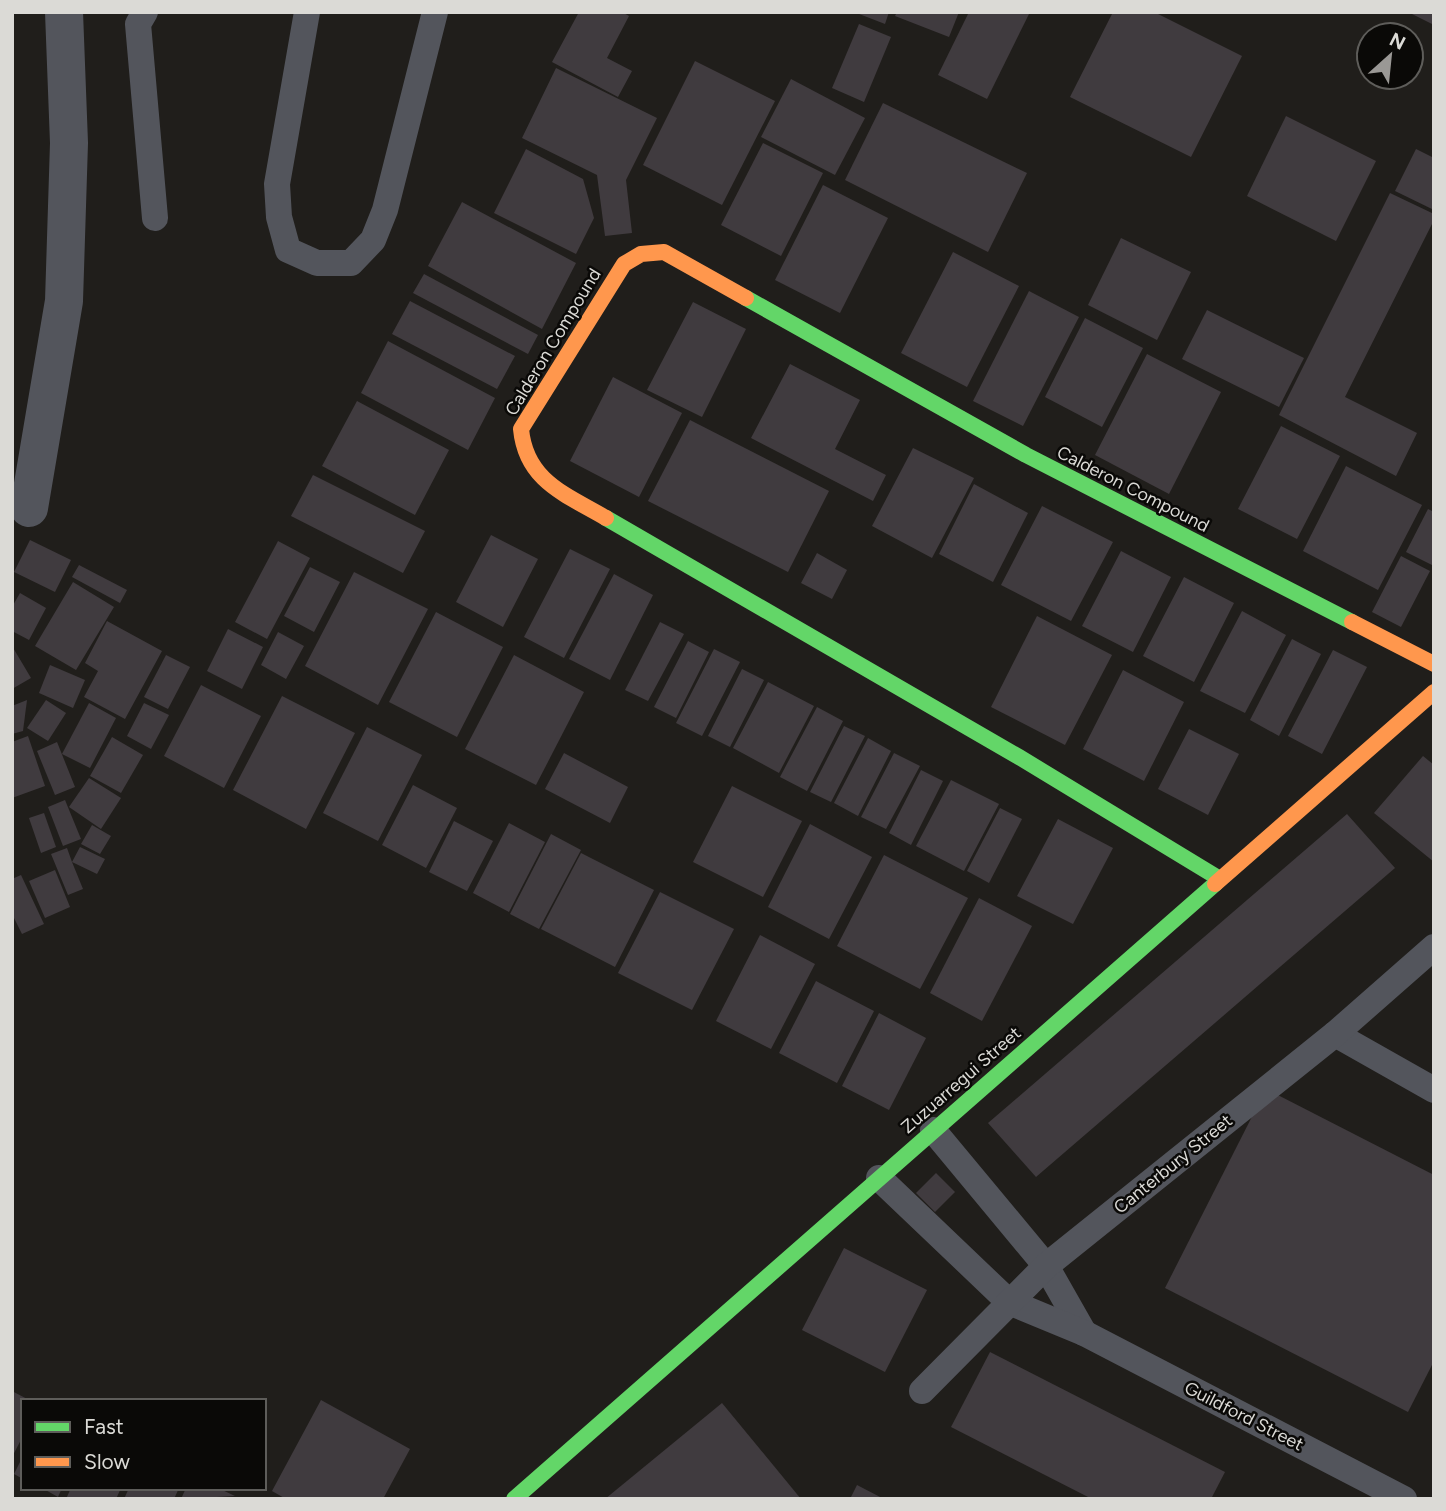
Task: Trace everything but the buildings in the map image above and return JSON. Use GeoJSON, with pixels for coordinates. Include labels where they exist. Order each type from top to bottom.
{"type":"FeatureCollection","features":[{"type":"Feature","properties":{"kind":"street"},"geometry":{"type":"LineString","coordinates":[[29,508],[64,301],[69,143],[64,12]]}},
{"type":"Feature","properties":{"kind":"street","name":"Calderon Compound"},"geometry":{"type":"LineString","coordinates":[[1220,878],[1169,845],[571,498],[532,472],[522,452],[521,429],[624,264],[641,254],[664,252],[1026,455],[1434,664]]}},
{"type":"Feature","properties":{"kind":"street","name":"Zuzuarregui Street"},"geometry":{"type":"LineString","coordinates":[[514,1499],[1434,692]]}},
{"type":"Feature","properties":{"kind":"lane"},"geometry":{"type":"LineString","coordinates":[[145,12],[138,24],[155,218]]}},
{"type":"Feature","properties":{"kind":"lane"},"geometry":{"type":"LineString","coordinates":[[307,12],[277,184],[279,217],[288,250],[317,263],[351,263],[373,240],[385,210],[435,12]]}},
{"type":"Feature","properties":{"kind":"lane","name":"Canterbury Street"},"geometry":{"type":"LineString","coordinates":[[922,1391],[1046,1266],[1335,1034],[1434,947]]}},
{"type":"Feature","properties":{"kind":"lane"},"geometry":{"type":"LineString","coordinates":[[1335,1034],[1434,1090]]}},
{"type":"Feature","properties":{"kind":"lane"},"geometry":{"type":"LineString","coordinates":[[933,1130],[1046,1266],[1084,1333]]}},
{"type":"Feature","properties":{"kind":"lane","name":"Guildford Street"},"geometry":{"type":"LineString","coordinates":[[879,1178],[1009,1302],[1084,1333],[1404,1499]]}},
{"type":"Feature","properties":{"kind":"traffic: fast"},"geometry":{"type":"LineString","coordinates":[[746,298],[1026,455],[1352,622]]}},
{"type":"Feature","properties":{"kind":"traffic: fast"},"geometry":{"type":"LineString","coordinates":[[606,518],[1019,757],[1220,879]]}},
{"type":"Feature","properties":{"kind":"traffic: fast"},"geometry":{"type":"LineString","coordinates":[[514,1499],[1215,884]]}},
{"type":"Feature","properties":{"kind":"traffic: slow"},"geometry":{"type":"LineString","coordinates":[[606,518],[562,493],[539,474],[524,447],[521,429],[624,264],[641,254],[664,252],[746,298]]}},
{"type":"Feature","properties":{"kind":"traffic: slow"},"geometry":{"type":"LineString","coordinates":[[1352,622],[1434,664]]}},
{"type":"Feature","properties":{"kind":"traffic: slow"},"geometry":{"type":"LineString","coordinates":[[1215,884],[1434,692]]}}]}
